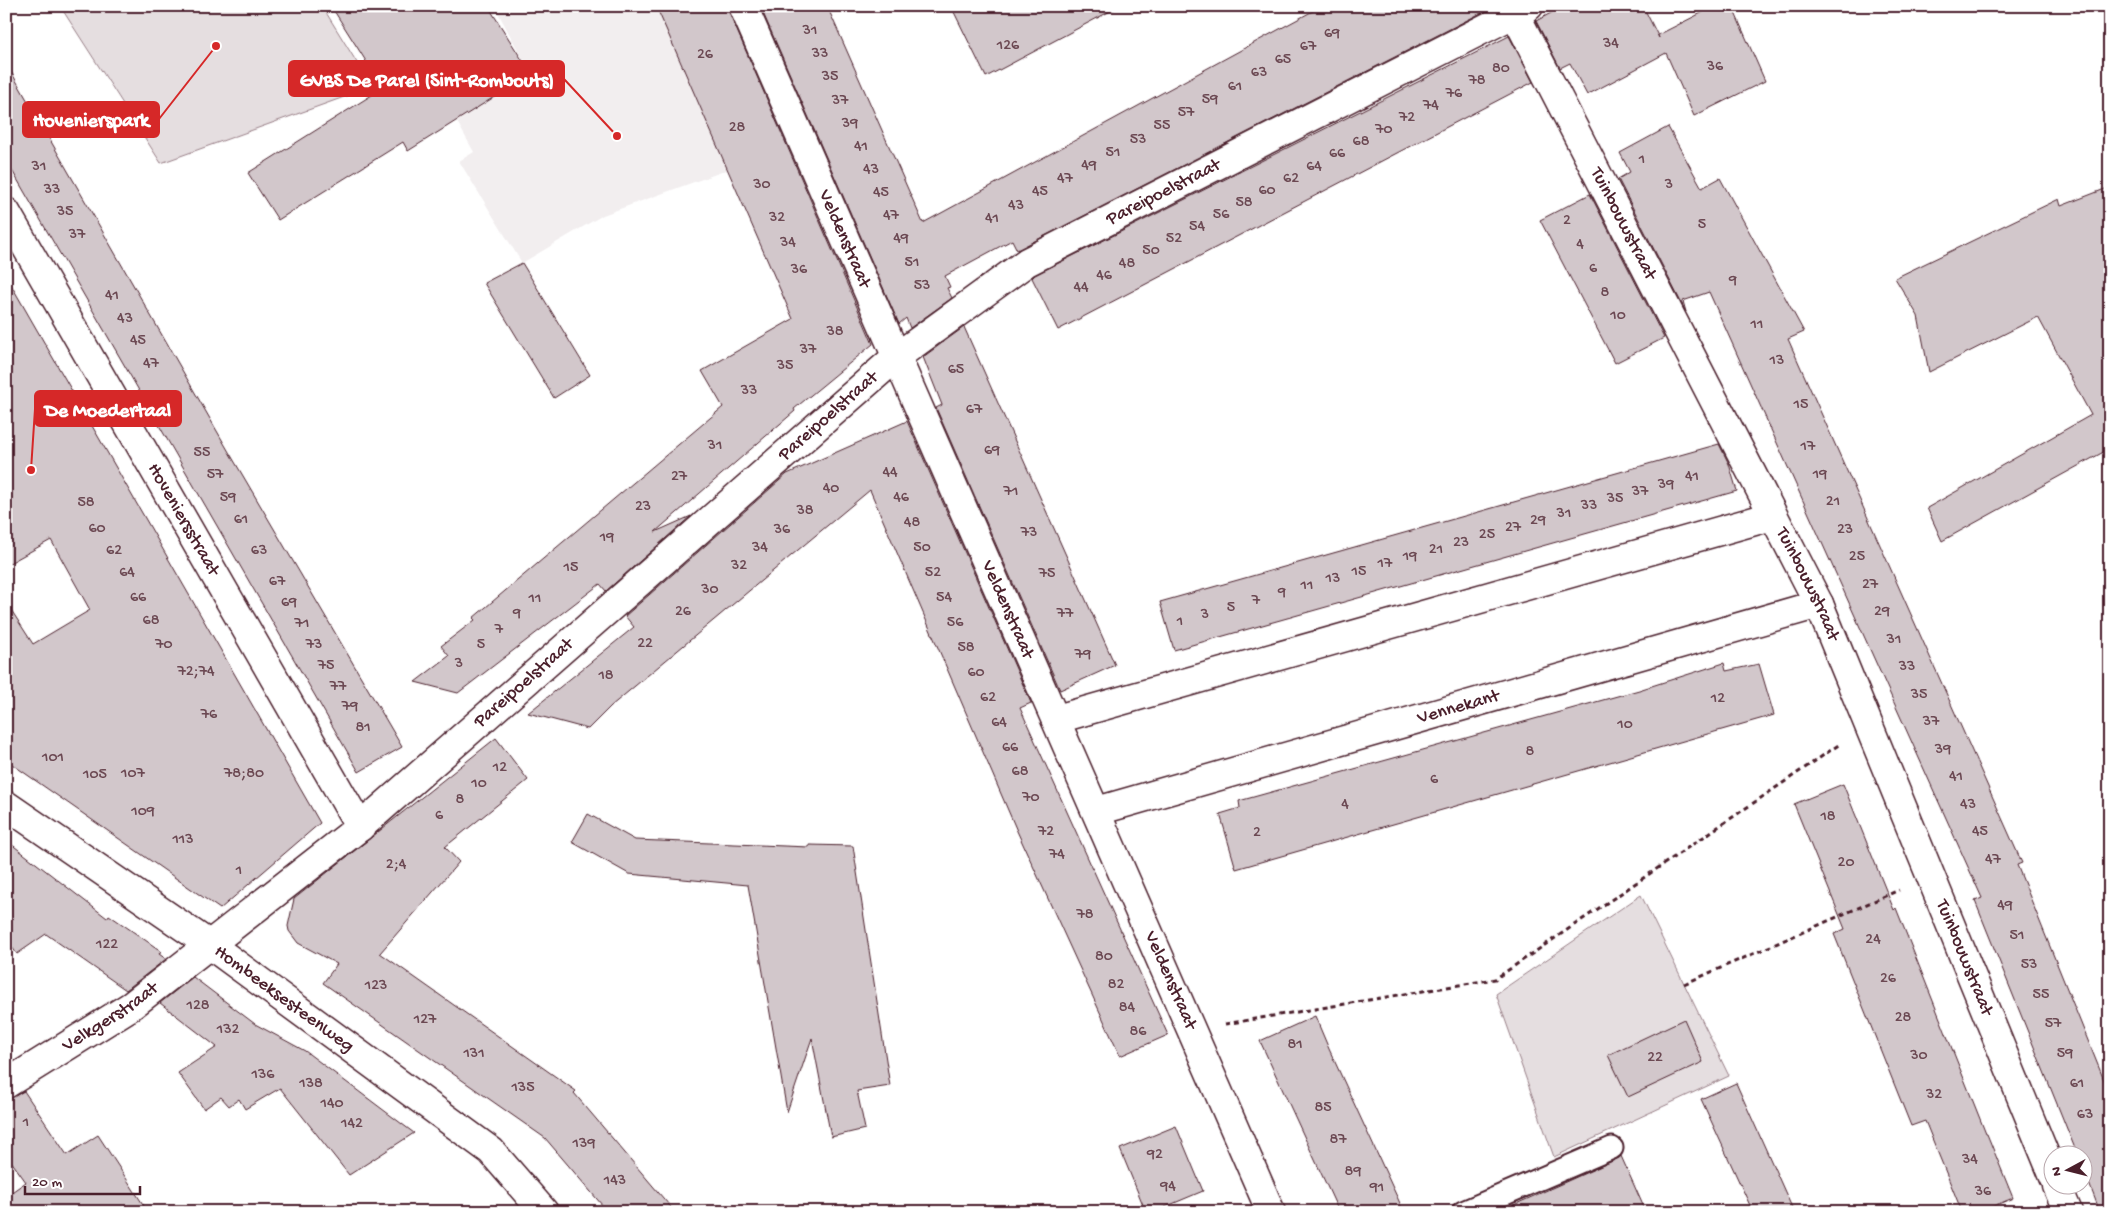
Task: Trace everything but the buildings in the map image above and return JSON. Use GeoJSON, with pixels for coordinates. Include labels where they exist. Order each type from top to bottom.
{"type":"FeatureCollection","features":[{"type":"Feature","properties":{"kind":"street","name":"Veldenstraat"},"geometry":{"type":"LineString","coordinates":[[743,6],[895,358],[1057,718],[1271,1212]]}},
{"type":"Feature","properties":{"kind":"street","name":"Pareipoelstraat"},"geometry":{"type":"LineString","coordinates":[[210,945],[360,827],[895,358],[1027,262],[1522,10]]}},
{"type":"Feature","properties":{"kind":"street","name":"Tuinbouwstraat"},"geometry":{"type":"LineString","coordinates":[[1522,10],[1772,516],[1819,604],[2044,1153]]}},
{"type":"Feature","properties":{"kind":"street","name":"Hoveniersstraat"},"geometry":{"type":"LineString","coordinates":[[6,212],[360,827]]}},
{"type":"Feature","properties":{"kind":"street"},"geometry":{"type":"LineString","coordinates":[[1057,718],[1772,516]]}},
{"type":"Feature","properties":{"kind":"street","name":"Vennekant"},"geometry":{"type":"LineString","coordinates":[[1097,811],[1819,604]]}},
{"type":"Feature","properties":{"kind":"street","name":"Hombeeksesteenweg"},"geometry":{"type":"LineString","coordinates":[[6,805],[210,945],[491,1151],[544,1212]]}},
{"type":"Feature","properties":{"kind":"street","name":"Velkgerstraat"},"geometry":{"type":"LineString","coordinates":[[6,1084],[131,1006],[210,945]]}},
{"type":"Feature","properties":{"kind":"street"},"geometry":{"type":"LineString","coordinates":[[2061,1196],[2068,1212]]}},
{"type":"Feature","properties":{"kind":"lane"},"geometry":{"type":"LineString","coordinates":[[1463,1212],[1612,1148]]}},
{"type":"Feature","properties":{"kind":"path"},"geometry":{"type":"LineString","coordinates":[[1193,1030],[1495,979],[1868,725]]}},
{"type":"Feature","properties":{"kind":"path"},"geometry":{"type":"LineString","coordinates":[[1684,984],[1931,877]]}},
{"type":"Feature","properties":{"kind":"shaded area"},"geometry":{"type":"Polygon","coordinates":[[[60,6],[322,6],[372,87],[161,163],[60,6]]]}},
{"type":"Feature","properties":{"kind":"shaded area"},"geometry":{"type":"Polygon","coordinates":[[[712,6],[730,175],[727,170],[603,215],[522,263],[459,161],[474,152],[456,120],[530,73],[495,7],[712,6]]]}},
{"type":"Feature","properties":{"kind":"shaded area"},"geometry":{"type":"Polygon","coordinates":[[[1641,895],[1729,1076],[1554,1157],[1496,994],[1641,895]]]}},
{"type":"Feature","properties":{"kind":"place","name":"Hovenierspark"},"geometry":{"type":"Point","coordinates":[216,46]}},
{"type":"Feature","properties":{"kind":"place","name":"GVBS De Parel (Sint-Rombouts)"},"geometry":{"type":"Point","coordinates":[617,136]}},
{"type":"Feature","properties":{"kind":"place","name":"De Moedertaal"},"geometry":{"type":"Point","coordinates":[31,470]}}]}
